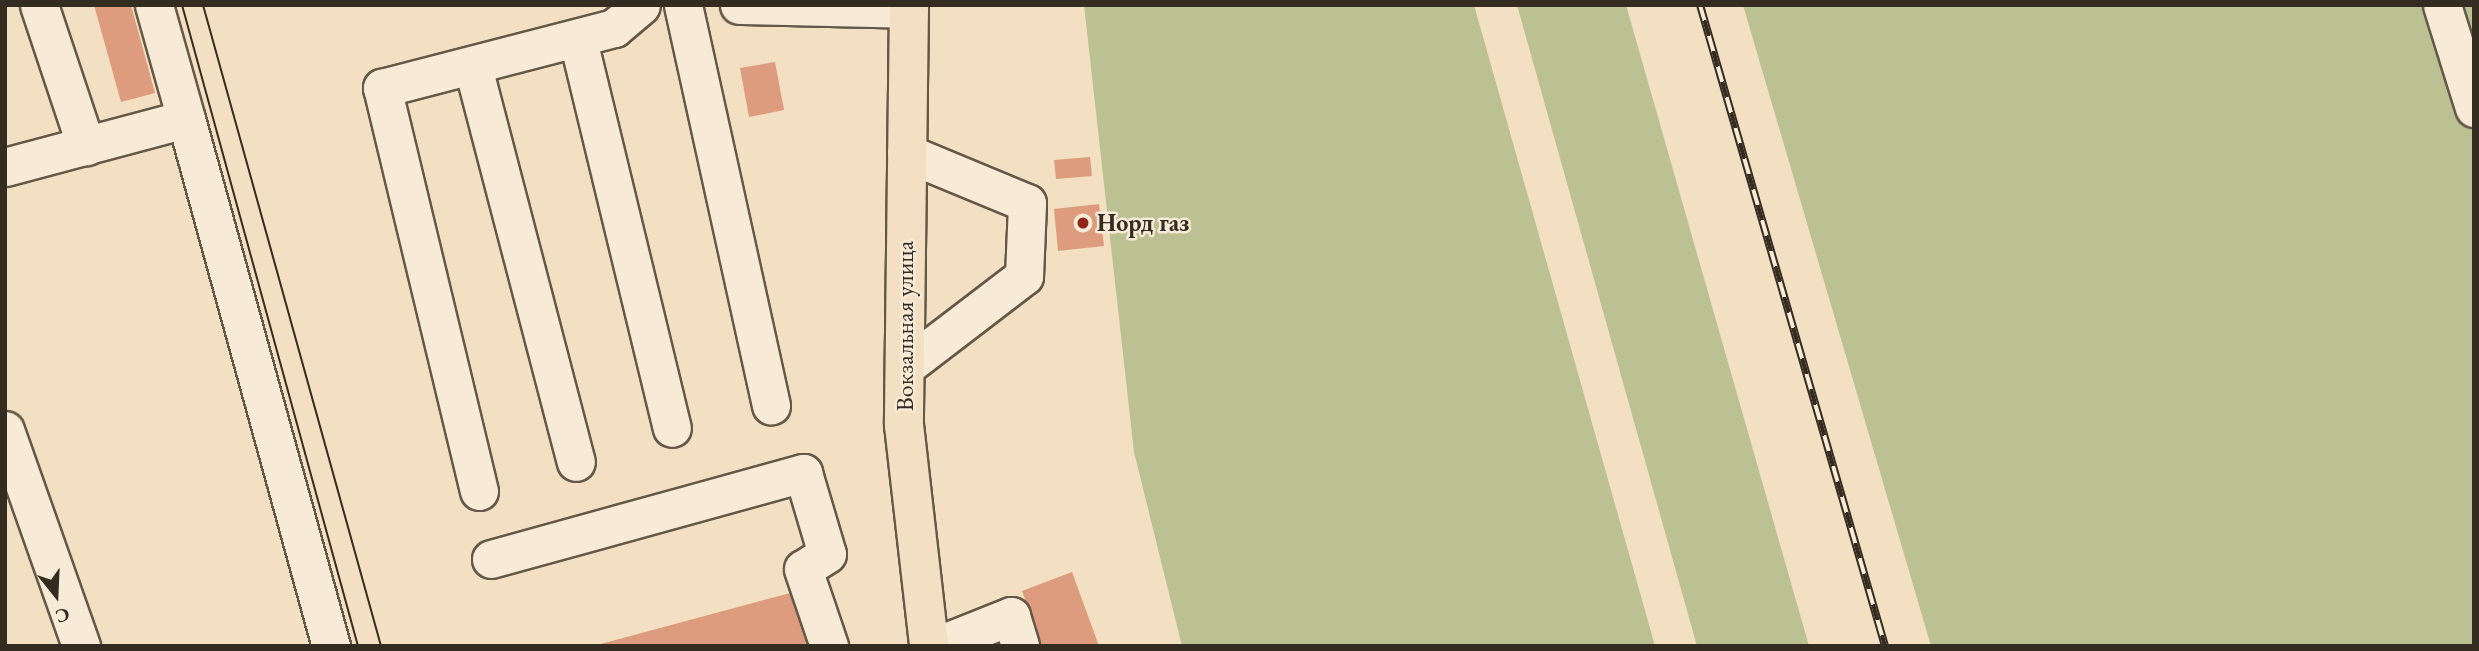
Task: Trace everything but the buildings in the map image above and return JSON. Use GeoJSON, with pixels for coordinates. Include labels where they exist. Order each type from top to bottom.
{"type":"FeatureCollection","features":[{"type":"Feature","properties":{"kind":"main road","name":"Вокзальная улица"},"geometry":{"type":"LineString","coordinates":[[909,7],[904,425],[929,646]]}},
{"type":"Feature","properties":{"kind":"street"},"geometry":{"type":"LineString","coordinates":[[39,5],[86,146]]}},
{"type":"Feature","properties":{"kind":"street"},"geometry":{"type":"LineString","coordinates":[[154,5],[331,646]]}},
{"type":"Feature","properties":{"kind":"street"},"geometry":{"type":"LineString","coordinates":[[479,491],[382,88],[578,40],[614,28],[641,5]]}},
{"type":"Feature","properties":{"kind":"street"},"geometry":{"type":"LineString","coordinates":[[682,5],[771,405]]}},
{"type":"Feature","properties":{"kind":"street"},"geometry":{"type":"LineString","coordinates":[[739,5],[909,7]]}},
{"type":"Feature","properties":{"kind":"street"},"geometry":{"type":"LineString","coordinates":[[2442,5],[2474,108]]}},
{"type":"Feature","properties":{"kind":"street"},"geometry":{"type":"LineString","coordinates":[[578,40],[672,428]]}},
{"type":"Feature","properties":{"kind":"street"},"geometry":{"type":"LineString","coordinates":[[473,67],[576,462]]}},
{"type":"Feature","properties":{"kind":"street"},"geometry":{"type":"LineString","coordinates":[[5,167],[186,119]]}},
{"type":"Feature","properties":{"kind":"street"},"geometry":{"type":"LineString","coordinates":[[905,367],[1024,276],[1027,203],[906,153]]}},
{"type":"Feature","properties":{"kind":"street"},"geometry":{"type":"LineString","coordinates":[[5,430],[81,646]]}},
{"type":"Feature","properties":{"kind":"street"},"geometry":{"type":"LineString","coordinates":[[491,559],[803,473],[827,554],[803,569],[829,646]]}},
{"type":"Feature","properties":{"kind":"street"},"geometry":{"type":"LineString","coordinates":[[936,646],[1011,616],[1020,646]]}},
{"type":"Feature","properties":{"kind":"green space"},"geometry":{"type":"Polygon","coordinates":[[[1084,5],[1474,5],[1655,646],[1182,646],[1134,452],[1084,5]]]}},
{"type":"Feature","properties":{"kind":"green space"},"geometry":{"type":"Polygon","coordinates":[[[1517,5],[1626,5],[1809,646],[1697,646],[1517,5]]]}},
{"type":"Feature","properties":{"kind":"green space"},"geometry":{"type":"Polygon","coordinates":[[[1743,5],[2474,5],[2474,646],[1931,646],[1743,5]]]}},
{"type":"Feature","properties":{"kind":"tram line"},"geometry":{"type":"LineString","coordinates":[[182,5],[358,646]]}},
{"type":"Feature","properties":{"kind":"tram line"},"geometry":{"type":"LineString","coordinates":[[203,5],[381,646]]}},
{"type":"Feature","properties":{"kind":"railway"},"geometry":{"type":"LineString","coordinates":[[1700,5],[1885,646]]}},
{"type":"Feature","properties":{"kind":"place","name":"Норд газ"},"geometry":{"type":"Point","coordinates":[1083,223]}}]}
